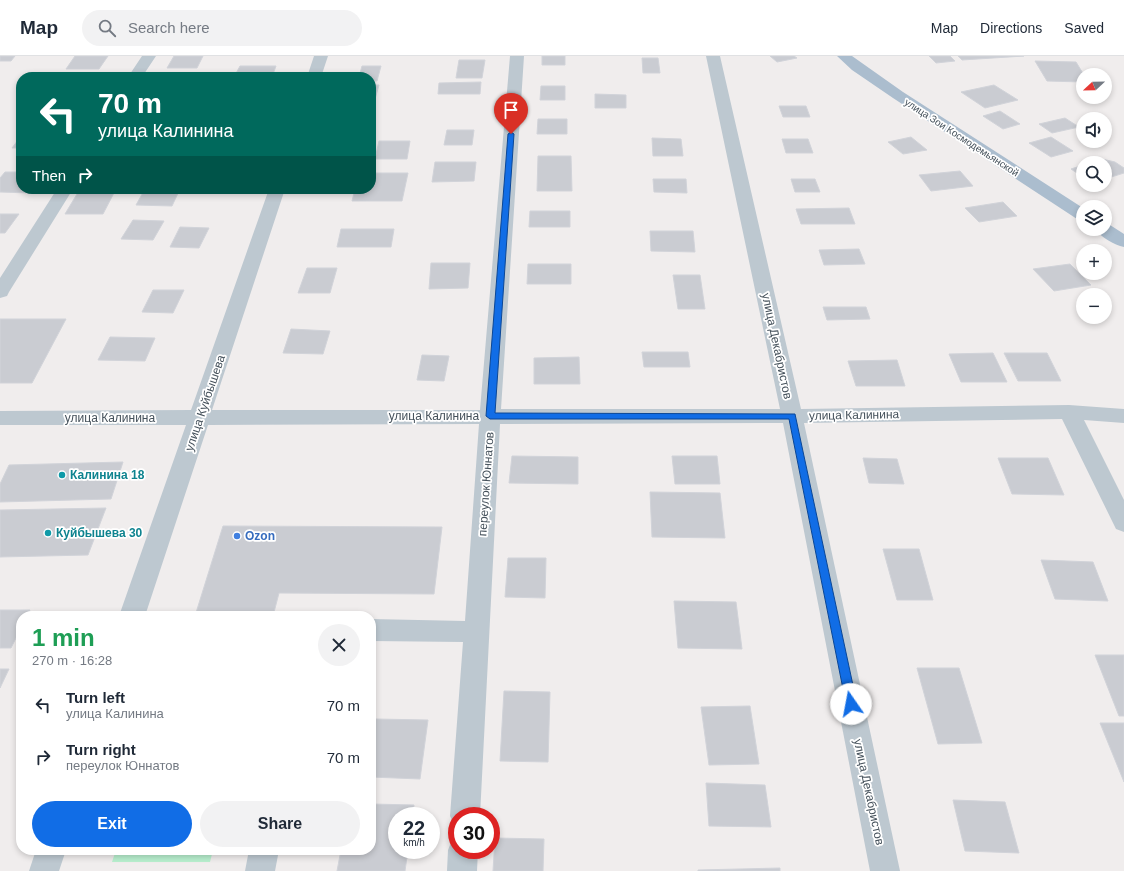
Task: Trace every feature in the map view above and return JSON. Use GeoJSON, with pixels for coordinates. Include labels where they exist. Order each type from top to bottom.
{"type":"FeatureCollection","features":[{"type":"Feature","properties":{"kind":"main road","name":"улица Зои Космодемьянской"},"geometry":{"type":"LineString","coordinates":[[844,56],[879,83],[1076,210]]}},
{"type":"Feature","properties":{"kind":"main road"},"geometry":{"type":"LineString","coordinates":[[1112,234],[1124,242]]}},
{"type":"Feature","properties":{"kind":"street"},"geometry":{"type":"LineString","coordinates":[[138,72],[148,56]]}},
{"type":"Feature","properties":{"kind":"street"},"geometry":{"type":"LineString","coordinates":[[316,72],[322,56]]}},
{"type":"Feature","properties":{"kind":"street","name":"переулок Юннатов"},"geometry":{"type":"LineString","coordinates":[[466,807],[490,416],[517,56]]}},
{"type":"Feature","properties":{"kind":"street","name":"улица Декабристов"},"geometry":{"type":"LineString","coordinates":[[713,56],[792,416],[885,871]]}},
{"type":"Feature","properties":{"kind":"street"},"geometry":{"type":"LineString","coordinates":[[0,292],[62,194]]}},
{"type":"Feature","properties":{"kind":"street","name":"улица Куйбышева"},"geometry":{"type":"LineString","coordinates":[[134,611],[275,194]]}},
{"type":"Feature","properties":{"kind":"street","name":"улица Калинина"},"geometry":{"type":"LineString","coordinates":[[0,418],[792,416],[1076,413],[1124,409]]}},
{"type":"Feature","properties":{"kind":"street"},"geometry":{"type":"LineString","coordinates":[[1076,413],[1124,523]]}},
{"type":"Feature","properties":{"kind":"street","name":"улица Калинина"},"geometry":{"type":"LineString","coordinates":[[1076,413],[1124,416]]}},
{"type":"Feature","properties":{"kind":"street"},"geometry":{"type":"LineString","coordinates":[[376,630],[477,632]]}},
{"type":"Feature","properties":{"kind":"street"},"geometry":{"type":"LineString","coordinates":[[44,871],[49,855]]}},
{"type":"Feature","properties":{"kind":"street"},"geometry":{"type":"LineString","coordinates":[[260,871],[263,855]]}},
{"type":"Feature","properties":{"kind":"street"},"geometry":{"type":"LineString","coordinates":[[462,871],[463,859]]}},
{"type":"Feature","properties":{"kind":"green space"},"geometry":{"type":"Polygon","coordinates":[[[114,855],[212,855],[210,862],[112,862],[114,855]]]}},
{"type":"Feature","properties":{"kind":"building"},"geometry":{"type":"Polygon","coordinates":[[[0,56],[15,56],[11,61],[0,61],[0,56]]]}},
{"type":"Feature","properties":{"kind":"building"},"geometry":{"type":"Polygon","coordinates":[[[75,56],[108,56],[99,69],[66,69],[75,56]]]}},
{"type":"Feature","properties":{"kind":"building"},"geometry":{"type":"Polygon","coordinates":[[[174,56],[203,56],[197,68],[167,68],[174,56]]]}},
{"type":"Feature","properties":{"kind":"building"},"geometry":{"type":"Polygon","coordinates":[[[542,56],[565,56],[565,65],[542,65],[542,56]]]}},
{"type":"Feature","properties":{"kind":"building"},"geometry":{"type":"Polygon","coordinates":[[[770,56],[794,56],[797,58],[777,62],[770,56]]]}},
{"type":"Feature","properties":{"kind":"building"},"geometry":{"type":"Polygon","coordinates":[[[929,56],[950,56],[955,61],[936,63],[929,56]]]}},
{"type":"Feature","properties":{"kind":"building"},"geometry":{"type":"Polygon","coordinates":[[[958,56],[1024,56],[962,60],[958,56]]]}},
{"type":"Feature","properties":{"kind":"building"},"geometry":{"type":"Polygon","coordinates":[[[642,58],[658,58],[660,73],[643,73],[642,58]]]}},
{"type":"Feature","properties":{"kind":"building"},"geometry":{"type":"Polygon","coordinates":[[[459,60],[485,60],[482,78],[456,78],[459,60]]]}},
{"type":"Feature","properties":{"kind":"building"},"geometry":{"type":"Polygon","coordinates":[[[1035,61],[1076,62],[1080,68],[1076,68],[1076,82],[1047,81],[1035,61]]]}},
{"type":"Feature","properties":{"kind":"building"},"geometry":{"type":"Polygon","coordinates":[[[240,66],[276,66],[274,72],[237,72],[240,66]]]}},
{"type":"Feature","properties":{"kind":"building"},"geometry":{"type":"Polygon","coordinates":[[[362,66],[381,66],[377,81],[376,72],[360,72],[362,66]]]}},
{"type":"Feature","properties":{"kind":"building"},"geometry":{"type":"Polygon","coordinates":[[[481,82],[480,94],[438,94],[439,83],[481,82]]]}},
{"type":"Feature","properties":{"kind":"building"},"geometry":{"type":"Polygon","coordinates":[[[376,85],[379,85],[376,96],[376,85]]]}},
{"type":"Feature","properties":{"kind":"building"},"geometry":{"type":"Polygon","coordinates":[[[994,85],[1018,100],[985,108],[961,92],[994,85]]]}},
{"type":"Feature","properties":{"kind":"building"},"geometry":{"type":"Polygon","coordinates":[[[541,86],[565,86],[565,100],[540,100],[541,86]]]}},
{"type":"Feature","properties":{"kind":"building"},"geometry":{"type":"Polygon","coordinates":[[[595,94],[626,95],[626,108],[595,108],[595,94]]]}},
{"type":"Feature","properties":{"kind":"building"},"geometry":{"type":"Polygon","coordinates":[[[779,106],[806,106],[810,117],[783,117],[779,106]]]}},
{"type":"Feature","properties":{"kind":"building"},"geometry":{"type":"Polygon","coordinates":[[[1000,111],[1020,124],[1003,129],[983,116],[1000,111]]]}},
{"type":"Feature","properties":{"kind":"building"},"geometry":{"type":"Polygon","coordinates":[[[1065,118],[1076,125],[1076,128],[1052,133],[1039,124],[1065,118]]]}},
{"type":"Feature","properties":{"kind":"building"},"geometry":{"type":"Polygon","coordinates":[[[538,119],[567,119],[567,134],[537,134],[538,119]]]}},
{"type":"Feature","properties":{"kind":"building"},"geometry":{"type":"Polygon","coordinates":[[[447,130],[474,130],[472,145],[444,145],[447,130]]]}},
{"type":"Feature","properties":{"kind":"building"},"geometry":{"type":"Polygon","coordinates":[[[911,137],[927,150],[903,154],[888,142],[911,137]]]}},
{"type":"Feature","properties":{"kind":"building"},"geometry":{"type":"Polygon","coordinates":[[[1051,137],[1073,151],[1051,157],[1029,143],[1051,137]]]}},
{"type":"Feature","properties":{"kind":"building"},"geometry":{"type":"Polygon","coordinates":[[[652,138],[681,139],[683,156],[653,156],[652,138]]]}},
{"type":"Feature","properties":{"kind":"building"},"geometry":{"type":"Polygon","coordinates":[[[782,139],[808,139],[813,153],[786,153],[782,139]]]}},
{"type":"Feature","properties":{"kind":"building"},"geometry":{"type":"Polygon","coordinates":[[[379,141],[410,141],[407,159],[376,159],[379,141]]]}},
{"type":"Feature","properties":{"kind":"building"},"geometry":{"type":"Polygon","coordinates":[[[16,143],[16,148],[12,148],[16,143]]]}},
{"type":"Feature","properties":{"kind":"building"},"geometry":{"type":"Polygon","coordinates":[[[538,156],[571,156],[572,191],[537,191],[538,156]]]}},
{"type":"Feature","properties":{"kind":"building"},"geometry":{"type":"Polygon","coordinates":[[[1112,161],[1124,168],[1124,173],[1112,177],[1112,161]]]}},
{"type":"Feature","properties":{"kind":"building"},"geometry":{"type":"Polygon","coordinates":[[[435,162],[476,162],[474,181],[432,182],[435,162]]]}},
{"type":"Feature","properties":{"kind":"building"},"geometry":{"type":"Polygon","coordinates":[[[1076,167],[1076,172],[1071,169],[1076,167]]]}},
{"type":"Feature","properties":{"kind":"building"},"geometry":{"type":"Polygon","coordinates":[[[960,171],[973,186],[931,191],[919,175],[960,171]]]}},
{"type":"Feature","properties":{"kind":"building"},"geometry":{"type":"Polygon","coordinates":[[[5,172],[16,172],[16,193],[0,192],[0,178],[5,172]]]}},
{"type":"Feature","properties":{"kind":"building"},"geometry":{"type":"Polygon","coordinates":[[[376,173],[408,173],[402,201],[352,201],[354,194],[376,194],[376,173]]]}},
{"type":"Feature","properties":{"kind":"building"},"geometry":{"type":"Polygon","coordinates":[[[653,179],[686,179],[687,193],[654,192],[653,179]]]}},
{"type":"Feature","properties":{"kind":"building"},"geometry":{"type":"Polygon","coordinates":[[[791,179],[815,179],[820,192],[795,192],[791,179]]]}},
{"type":"Feature","properties":{"kind":"building"},"geometry":{"type":"Polygon","coordinates":[[[77,194],[113,194],[103,214],[65,214],[77,194]]]}},
{"type":"Feature","properties":{"kind":"building"},"geometry":{"type":"Polygon","coordinates":[[[142,194],[178,194],[172,206],[136,205],[142,194]]]}},
{"type":"Feature","properties":{"kind":"building"},"geometry":{"type":"Polygon","coordinates":[[[1003,202],[1017,216],[979,222],[965,208],[1003,202]]]}},
{"type":"Feature","properties":{"kind":"building"},"geometry":{"type":"Polygon","coordinates":[[[849,208],[855,224],[801,224],[796,209],[849,208]]]}},
{"type":"Feature","properties":{"kind":"building"},"geometry":{"type":"Polygon","coordinates":[[[530,211],[570,211],[570,227],[529,227],[530,211]]]}},
{"type":"Feature","properties":{"kind":"building"},"geometry":{"type":"Polygon","coordinates":[[[0,214],[19,214],[5,233],[0,233],[0,214]]]}},
{"type":"Feature","properties":{"kind":"building"},"geometry":{"type":"Polygon","coordinates":[[[133,220],[164,221],[153,240],[121,239],[133,220]]]}},
{"type":"Feature","properties":{"kind":"building"},"geometry":{"type":"Polygon","coordinates":[[[180,227],[209,228],[199,248],[170,247],[180,227]]]}},
{"type":"Feature","properties":{"kind":"building"},"geometry":{"type":"Polygon","coordinates":[[[341,229],[394,229],[391,247],[337,247],[341,229]]]}},
{"type":"Feature","properties":{"kind":"building"},"geometry":{"type":"Polygon","coordinates":[[[650,231],[693,231],[695,252],[651,251],[650,231]]]}},
{"type":"Feature","properties":{"kind":"building"},"geometry":{"type":"Polygon","coordinates":[[[859,249],[865,264],[824,265],[819,250],[859,249]]]}},
{"type":"Feature","properties":{"kind":"building"},"geometry":{"type":"Polygon","coordinates":[[[431,263],[470,263],[468,288],[429,289],[431,263]]]}},
{"type":"Feature","properties":{"kind":"building"},"geometry":{"type":"Polygon","coordinates":[[[528,264],[571,264],[571,284],[527,284],[528,264]]]}},
{"type":"Feature","properties":{"kind":"building"},"geometry":{"type":"Polygon","coordinates":[[[1070,264],[1076,270],[1076,280],[1086,280],[1091,285],[1054,291],[1033,269],[1070,264]]]}},
{"type":"Feature","properties":{"kind":"building"},"geometry":{"type":"Polygon","coordinates":[[[307,268],[337,268],[330,293],[298,293],[307,268]]]}},
{"type":"Feature","properties":{"kind":"building"},"geometry":{"type":"Polygon","coordinates":[[[673,275],[700,275],[705,309],[678,309],[673,275]]]}},
{"type":"Feature","properties":{"kind":"building"},"geometry":{"type":"Polygon","coordinates":[[[153,290],[184,290],[173,313],[142,312],[153,290]]]}},
{"type":"Feature","properties":{"kind":"building"},"geometry":{"type":"Polygon","coordinates":[[[823,307],[866,307],[870,319],[827,320],[823,307]]]}},
{"type":"Feature","properties":{"kind":"building"},"geometry":{"type":"Polygon","coordinates":[[[0,319],[66,319],[32,383],[0,383],[0,319]]]}},
{"type":"Feature","properties":{"kind":"building"},"geometry":{"type":"Polygon","coordinates":[[[291,329],[330,331],[323,354],[283,353],[291,329]]]}},
{"type":"Feature","properties":{"kind":"building"},"geometry":{"type":"Polygon","coordinates":[[[110,337],[155,338],[145,361],[98,360],[110,337]]]}},
{"type":"Feature","properties":{"kind":"building"},"geometry":{"type":"Polygon","coordinates":[[[642,352],[688,352],[690,367],[644,367],[642,352]]]}},
{"type":"Feature","properties":{"kind":"building"},"geometry":{"type":"Polygon","coordinates":[[[993,353],[1007,382],[961,382],[949,354],[993,353]]]}},
{"type":"Feature","properties":{"kind":"building"},"geometry":{"type":"Polygon","coordinates":[[[1004,353],[1047,353],[1061,381],[1018,381],[1004,353]]]}},
{"type":"Feature","properties":{"kind":"building"},"geometry":{"type":"Polygon","coordinates":[[[422,355],[449,356],[444,381],[417,380],[422,355]]]}},
{"type":"Feature","properties":{"kind":"building"},"geometry":{"type":"Polygon","coordinates":[[[579,357],[580,384],[534,384],[534,358],[579,357]]]}},
{"type":"Feature","properties":{"kind":"building"},"geometry":{"type":"Polygon","coordinates":[[[897,360],[905,386],[856,386],[848,361],[897,360]]]}},
{"type":"Feature","properties":{"kind":"building"},"geometry":{"type":"Polygon","coordinates":[[[512,456],[578,457],[578,484],[509,483],[512,456]]]}},
{"type":"Feature","properties":{"kind":"building"},"geometry":{"type":"Polygon","coordinates":[[[672,456],[717,456],[720,484],[675,484],[672,456]]]}},
{"type":"Feature","properties":{"kind":"building"},"geometry":{"type":"Polygon","coordinates":[[[863,458],[897,459],[904,484],[869,483],[863,458]]]}},
{"type":"Feature","properties":{"kind":"building"},"geometry":{"type":"Polygon","coordinates":[[[998,458],[1048,458],[1064,495],[1012,494],[998,458]]]}},
{"type":"Feature","properties":{"kind":"building","name":"Калинина 18"},"geometry":{"type":"Polygon","coordinates":[[[123,462],[111,499],[0,502],[0,484],[9,465],[123,462]]]}},
{"type":"Feature","properties":{"kind":"building"},"geometry":{"type":"Polygon","coordinates":[[[650,492],[720,493],[725,538],[652,537],[650,492]]]}},
{"type":"Feature","properties":{"kind":"building","name":"Куйбышева 30"},"geometry":{"type":"Polygon","coordinates":[[[106,508],[88,555],[0,557],[0,510],[106,508]]]}},
{"type":"Feature","properties":{"kind":"building"},"geometry":{"type":"Polygon","coordinates":[[[223,526],[442,527],[434,594],[279,593],[274,611],[197,611],[223,526]]]}},
{"type":"Feature","properties":{"kind":"building"},"geometry":{"type":"Polygon","coordinates":[[[883,549],[919,549],[933,600],[897,600],[883,549]]]}},
{"type":"Feature","properties":{"kind":"building"},"geometry":{"type":"Polygon","coordinates":[[[508,558],[546,558],[545,598],[505,597],[508,558]]]}},
{"type":"Feature","properties":{"kind":"building"},"geometry":{"type":"Polygon","coordinates":[[[1041,560],[1093,562],[1108,601],[1055,599],[1041,560]]]}},
{"type":"Feature","properties":{"kind":"building"},"geometry":{"type":"Polygon","coordinates":[[[674,601],[736,602],[742,649],[678,648],[674,601]]]}},
{"type":"Feature","properties":{"kind":"building"},"geometry":{"type":"Polygon","coordinates":[[[0,610],[30,610],[16,611],[16,638],[11,648],[0,648],[0,610]]]}},
{"type":"Feature","properties":{"kind":"building"},"geometry":{"type":"Polygon","coordinates":[[[1095,655],[1124,655],[1124,716],[1119,716],[1095,655]]]}},
{"type":"Feature","properties":{"kind":"building"},"geometry":{"type":"Polygon","coordinates":[[[917,668],[959,668],[982,743],[938,744],[917,668]]]}},
{"type":"Feature","properties":{"kind":"building"},"geometry":{"type":"Polygon","coordinates":[[[0,669],[9,669],[0,688],[0,669]]]}},
{"type":"Feature","properties":{"kind":"building"},"geometry":{"type":"Polygon","coordinates":[[[504,691],[550,692],[548,762],[500,761],[504,691]]]}},
{"type":"Feature","properties":{"kind":"building"},"geometry":{"type":"Polygon","coordinates":[[[750,706],[759,764],[709,765],[701,707],[750,706]]]}},
{"type":"Feature","properties":{"kind":"building"},"geometry":{"type":"Polygon","coordinates":[[[376,719],[428,720],[420,779],[376,777],[376,719]]]}},
{"type":"Feature","properties":{"kind":"building"},"geometry":{"type":"Polygon","coordinates":[[[1100,723],[1124,723],[1124,782],[1100,723]]]}},
{"type":"Feature","properties":{"kind":"building"},"geometry":{"type":"Polygon","coordinates":[[[706,783],[765,785],[771,827],[709,826],[706,783]]]}},
{"type":"Feature","properties":{"kind":"building"},"geometry":{"type":"Polygon","coordinates":[[[953,800],[1005,802],[1019,853],[965,851],[953,800]]]}},
{"type":"Feature","properties":{"kind":"building"},"geometry":{"type":"Polygon","coordinates":[[[376,804],[414,805],[414,807],[388,807],[388,859],[407,859],[405,871],[337,871],[340,855],[376,855],[376,804]]]}},
{"type":"Feature","properties":{"kind":"building"},"geometry":{"type":"Polygon","coordinates":[[[500,838],[544,839],[543,871],[493,871],[494,859],[500,859],[500,838]]]}},
{"type":"Feature","properties":{"kind":"building"},"geometry":{"type":"Polygon","coordinates":[[[780,868],[780,871],[698,871],[698,870],[780,868]]]}},
{"type":"Feature","properties":{"kind":"place","name":"Калинина 18"},"geometry":{"type":"Point","coordinates":[62,475]}},
{"type":"Feature","properties":{"kind":"place","name":"Куйбышева 30"},"geometry":{"type":"Point","coordinates":[48,533]}},
{"type":"Feature","properties":{"kind":"place","name":"Ozon"},"geometry":{"type":"Point","coordinates":[237,536]}},
{"type":"Feature","properties":{"kind":"route"},"geometry":{"type":"LineString","coordinates":[[511,134],[490,416],[792,416],[851,704]]}}]}
